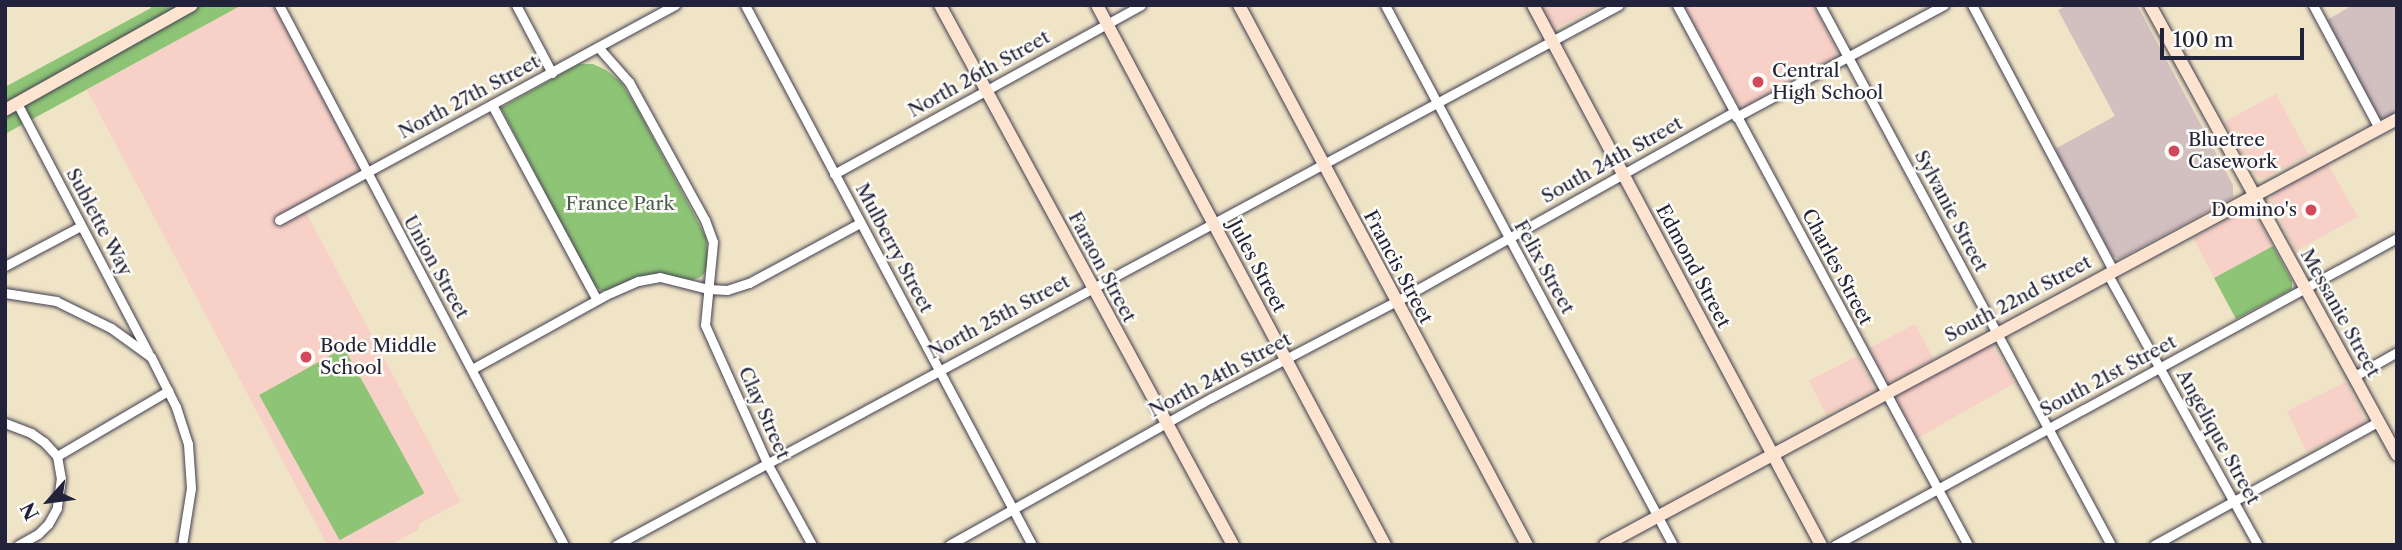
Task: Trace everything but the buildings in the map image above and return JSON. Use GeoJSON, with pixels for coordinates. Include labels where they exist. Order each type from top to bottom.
{"type":"FeatureCollection","features":[{"type":"Feature","properties":{"kind":"main road"},"geometry":{"type":"LineString","coordinates":[[11,106],[192,5]]}},
{"type":"Feature","properties":{"kind":"main road","name":"Faraon Street"},"geometry":{"type":"LineString","coordinates":[[940,5],[1233,545]]}},
{"type":"Feature","properties":{"kind":"main road","name":"Jules Street"},"geometry":{"type":"LineString","coordinates":[[1097,5],[1385,545]]}},
{"type":"Feature","properties":{"kind":"main road","name":"Francis Street"},"geometry":{"type":"LineString","coordinates":[[1239,5],[1395,302],[1527,545]]}},
{"type":"Feature","properties":{"kind":"main road","name":"Edmond Street"},"geometry":{"type":"LineString","coordinates":[[1533,5],[1821,545]]}},
{"type":"Feature","properties":{"kind":"main road","name":"Messanie Street"},"geometry":{"type":"LineString","coordinates":[[2150,5],[2397,455]]}},
{"type":"Feature","properties":{"kind":"main road","name":"South 22nd Street"},"geometry":{"type":"LineString","coordinates":[[1605,545],[1885,392],[2397,119]]}},
{"type":"Feature","properties":{"kind":"street","name":"Union Street"},"geometry":{"type":"LineString","coordinates":[[279,5],[564,545]]}},
{"type":"Feature","properties":{"kind":"street"},"geometry":{"type":"LineString","coordinates":[[516,5],[552,72]]}},
{"type":"Feature","properties":{"kind":"street","name":"North 27th Street"},"geometry":{"type":"LineString","coordinates":[[279,220],[675,5]]}},
{"type":"Feature","properties":{"kind":"street","name":"Mulberry Street"},"geometry":{"type":"LineString","coordinates":[[745,5],[1032,545]]}},
{"type":"Feature","properties":{"kind":"street","name":"North 26th Street"},"geometry":{"type":"LineString","coordinates":[[834,174],[1141,5]]}},
{"type":"Feature","properties":{"kind":"street","name":"Felix Street"},"geometry":{"type":"LineString","coordinates":[[1385,5],[1673,545]]}},
{"type":"Feature","properties":{"kind":"street","name":"North 25th Street"},"geometry":{"type":"LineString","coordinates":[[616,545],[1212,222],[1438,106],[1619,5]]}},
{"type":"Feature","properties":{"kind":"street","name":"Charles Street"},"geometry":{"type":"LineString","coordinates":[[1677,5],[1968,545]]}},
{"type":"Feature","properties":{"kind":"street","name":"Sylvanie Street"},"geometry":{"type":"LineString","coordinates":[[1821,5],[2111,545]]}},
{"type":"Feature","properties":{"kind":"street","name":"South 24th Street"},"geometry":{"type":"LineString","coordinates":[[1508,239],[1622,175],[1944,5]]}},
{"type":"Feature","properties":{"kind":"street","name":"Angelique Street"},"geometry":{"type":"LineString","coordinates":[[1972,5],[2160,368],[2258,545]]}},
{"type":"Feature","properties":{"kind":"street"},"geometry":{"type":"LineString","coordinates":[[2313,5],[2379,128]]}},
{"type":"Feature","properties":{"kind":"street"},"geometry":{"type":"LineString","coordinates":[[598,47],[629,82],[690,192],[713,242],[713,269],[708,289]]}},
{"type":"Feature","properties":{"kind":"street"},"geometry":{"type":"LineString","coordinates":[[492,105],[597,300]]}},
{"type":"Feature","properties":{"kind":"street","name":"Sublette Way"},"geometry":{"type":"LineString","coordinates":[[11,106],[151,357],[185,431],[191,462],[191,488],[182,545]]}},
{"type":"Feature","properties":{"kind":"street"},"geometry":{"type":"LineString","coordinates":[[472,369],[597,300],[652,277],[675,279],[708,289],[727,290],[749,283],[860,223]]}},
{"type":"Feature","properties":{"kind":"street"},"geometry":{"type":"LineString","coordinates":[[5,266],[80,226]]}},
{"type":"Feature","properties":{"kind":"street","name":"South 21st Street"},"geometry":{"type":"LineString","coordinates":[[1835,545],[2397,238]]}},
{"type":"Feature","properties":{"kind":"street","name":"North 24th Street"},"geometry":{"type":"LineString","coordinates":[[949,545],[1508,239]]}},
{"type":"Feature","properties":{"kind":"street","name":"Clay Street"},"geometry":{"type":"LineString","coordinates":[[708,289],[705,325],[767,463],[813,545]]}},
{"type":"Feature","properties":{"kind":"street"},"geometry":{"type":"LineString","coordinates":[[5,293],[57,300],[111,328],[151,357]]}},
{"type":"Feature","properties":{"kind":"street"},"geometry":{"type":"LineString","coordinates":[[2353,377],[2397,352]]}},
{"type":"Feature","properties":{"kind":"street"},"geometry":{"type":"LineString","coordinates":[[57,456],[167,391]]}},
{"type":"Feature","properties":{"kind":"street"},"geometry":{"type":"LineString","coordinates":[[2154,545],[2378,422]]}},
{"type":"Feature","properties":{"kind":"street"},"geometry":{"type":"LineString","coordinates":[[5,423],[31,433],[57,456],[61,478],[57,508],[38,534],[18,545]]}},
{"type":"Feature","properties":{"kind":"shaded area","name":"Bode Middle School"},"geometry":{"type":"Polygon","coordinates":[[[242,5],[276,5],[357,161],[359,166],[355,173],[301,203],[461,502],[420,523],[418,530],[390,545],[327,545],[87,90],[242,5]]]}},
{"type":"Feature","properties":{"kind":"shaded area"},"geometry":{"type":"Polygon","coordinates":[[[1537,5],[1601,5],[1552,30],[1537,5]]]}},
{"type":"Feature","properties":{"kind":"shaded area","name":"Central High School"},"geometry":{"type":"Polygon","coordinates":[[[1682,5],[1813,5],[1838,53],[1837,57],[1741,109],[1682,5]]]}},
{"type":"Feature","properties":{"kind":"shaded area"},"geometry":{"type":"Polygon","coordinates":[[[2068,5],[2137,5],[2233,185],[2233,197],[2227,201],[2119,259],[2112,256],[2055,149],[2115,116],[2058,10],[2068,5]]]}},
{"type":"Feature","properties":{"kind":"shaded area"},"geometry":{"type":"Polygon","coordinates":[[[2353,5],[2397,5],[2397,112],[2386,118],[2379,118],[2327,20],[2353,5]]]}},
{"type":"Feature","properties":{"kind":"shaded area"},"geometry":{"type":"Polygon","coordinates":[[[2276,94],[2309,155],[2261,179],[2250,169],[2224,122],[2276,94]]]}},
{"type":"Feature","properties":{"kind":"shaded area"},"geometry":{"type":"Polygon","coordinates":[[[2328,164],[2358,217],[2296,251],[2270,200],[2277,190],[2328,164]]]}},
{"type":"Feature","properties":{"kind":"shaded area"},"geometry":{"type":"Polygon","coordinates":[[[2247,208],[2253,211],[2273,246],[2214,278],[2193,238],[2247,208]]]}},
{"type":"Feature","properties":{"kind":"shaded area"},"geometry":{"type":"Polygon","coordinates":[[[1915,324],[1934,359],[1886,385],[1867,349],[1915,324]]]}},
{"type":"Feature","properties":{"kind":"shaded area"},"geometry":{"type":"Polygon","coordinates":[[[1991,343],[2015,383],[1916,439],[1895,401],[1897,393],[1991,343]]]}},
{"type":"Feature","properties":{"kind":"shaded area"},"geometry":{"type":"Polygon","coordinates":[[[1857,356],[1874,390],[1826,414],[1809,381],[1857,356]]]}},
{"type":"Feature","properties":{"kind":"shaded area"},"geometry":{"type":"Polygon","coordinates":[[[2346,382],[2366,423],[2307,452],[2287,411],[2346,382]]]}},
{"type":"Feature","properties":{"kind":"green space"},"geometry":{"type":"Polygon","coordinates":[[[150,5],[242,5],[5,134],[5,87],[151,8],[150,5]]]}},
{"type":"Feature","properties":{"kind":"green space","name":"France Park"},"geometry":{"type":"Polygon","coordinates":[[[579,64],[593,64],[606,70],[621,82],[637,108],[706,237],[708,257],[706,271],[701,277],[693,280],[651,274],[605,292],[595,287],[501,108],[579,64]]]}},
{"type":"Feature","properties":{"kind":"green space"},"geometry":{"type":"Polygon","coordinates":[[[2273,246],[2292,281],[2292,289],[2236,319],[2214,278],[2273,246]]]}},
{"type":"Feature","properties":{"kind":"green space"},"geometry":{"type":"Polygon","coordinates":[[[344,348],[424,493],[340,540],[259,395],[344,348]]]}},
{"type":"Feature","properties":{"kind":"place","name":"Central High School"},"geometry":{"type":"Point","coordinates":[1758,82]}},
{"type":"Feature","properties":{"kind":"place","name":"Bluetree Casework"},"geometry":{"type":"Point","coordinates":[2174,151]}},
{"type":"Feature","properties":{"kind":"place","name":"Domino's"},"geometry":{"type":"Point","coordinates":[2311,210]}},
{"type":"Feature","properties":{"kind":"place","name":"Bode Middle School"},"geometry":{"type":"Point","coordinates":[306,357]}}]}
